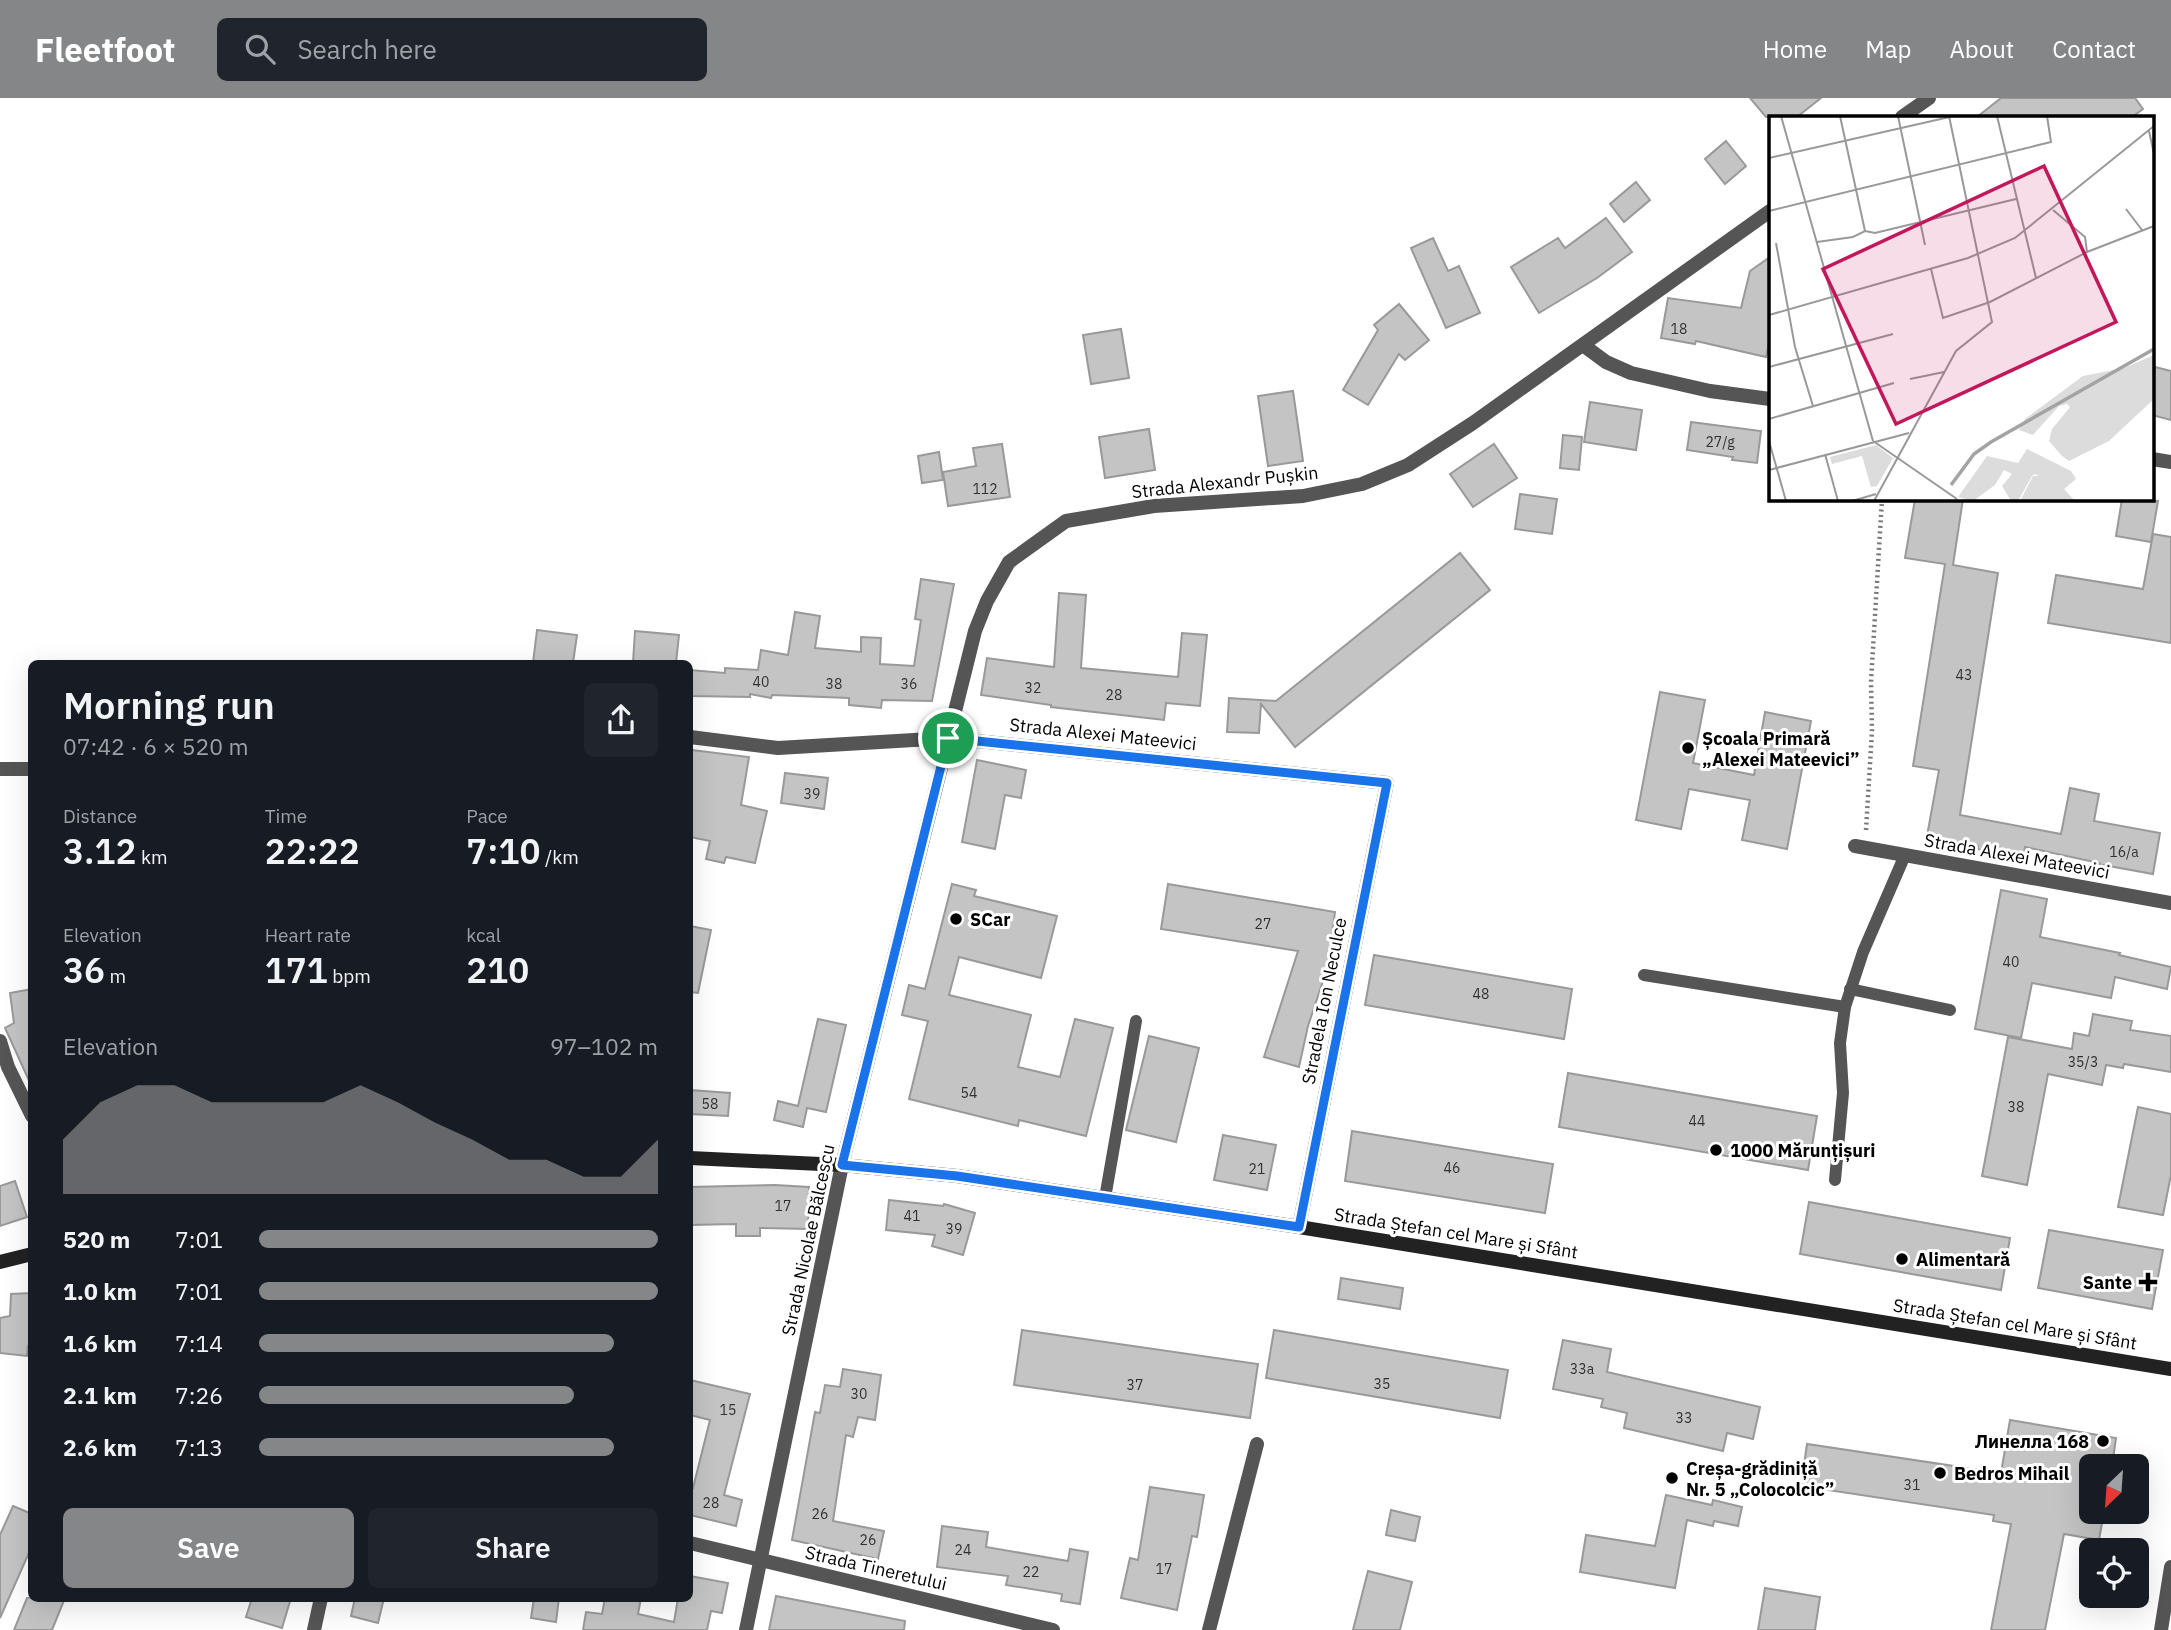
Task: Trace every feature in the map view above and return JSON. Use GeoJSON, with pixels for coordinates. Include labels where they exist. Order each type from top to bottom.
{"type":"FeatureCollection","features":[{"type":"Feature","properties":{"kind":"main road","name":"Strada Ștefan cel Mare și Sfânt"},"geometry":{"type":"LineString","coordinates":[[693,1158],[842,1165],[957,1176],[1299,1227],[2171,1369]]}},
{"type":"Feature","properties":{"kind":"main road"},"geometry":{"type":"LineString","coordinates":[[0,1262],[28,1255]]}},
{"type":"Feature","properties":{"kind":"street"},"geometry":{"type":"LineString","coordinates":[[1903,116],[1929,98]]}},
{"type":"Feature","properties":{"kind":"street","name":"Strada Alexandr Pușkin"},"geometry":{"type":"LineString","coordinates":[[948,738],[975,631],[986,601],[1010,562],[1066,521],[1154,506],[1303,496],[1362,484],[1408,464],[1473,423],[1769,212]]}},
{"type":"Feature","properties":{"kind":"street"},"geometry":{"type":"LineString","coordinates":[[1583,345],[1606,362],[1630,373],[1710,391],[1769,399]]}},
{"type":"Feature","properties":{"kind":"street","name":"Strada Alexei Mateevici"},"geometry":{"type":"LineString","coordinates":[[693,737],[778,748],[948,738],[1387,783]]}},
{"type":"Feature","properties":{"kind":"street","name":"Strada Nicolae Bălcescu"},"geometry":{"type":"LineString","coordinates":[[746,1630],[842,1165],[948,738]]}},
{"type":"Feature","properties":{"kind":"street"},"geometry":{"type":"LineString","coordinates":[[0,769],[28,769]]}},
{"type":"Feature","properties":{"kind":"street","name":"Stradela Ion Neculce"},"geometry":{"type":"LineString","coordinates":[[1299,1227],[1387,783]]}},
{"type":"Feature","properties":{"kind":"street","name":"Strada Alexei Mateevici"},"geometry":{"type":"LineString","coordinates":[[1860,847],[2171,904]]}},
{"type":"Feature","properties":{"kind":"street"},"geometry":{"type":"LineString","coordinates":[[0,1041],[8,1067],[28,1108]]}},
{"type":"Feature","properties":{"kind":"street"},"geometry":{"type":"LineString","coordinates":[[1209,1630],[1257,1444]]}},
{"type":"Feature","properties":{"kind":"street","name":"Strada Tineretului"},"geometry":{"type":"LineString","coordinates":[[693,1544],[1053,1630]]}},
{"type":"Feature","properties":{"kind":"street"},"geometry":{"type":"LineString","coordinates":[[2161,1630],[2171,1567]]}},
{"type":"Feature","properties":{"kind":"street"},"geometry":{"type":"LineString","coordinates":[[314,1630],[320,1602]]}},
{"type":"Feature","properties":{"kind":"lane"},"geometry":{"type":"LineString","coordinates":[[1835,1181],[1843,1093],[1840,1043],[1845,1007],[1863,952],[1905,855]]}},
{"type":"Feature","properties":{"kind":"lane"},"geometry":{"type":"LineString","coordinates":[[1644,975],[1845,1007]]}},
{"type":"Feature","properties":{"kind":"lane"},"geometry":{"type":"LineString","coordinates":[[1850,989],[1950,1010]]}},
{"type":"Feature","properties":{"kind":"lane"},"geometry":{"type":"LineString","coordinates":[[1105,1198],[1136,1021]]}},
{"type":"Feature","properties":{"kind":"path"},"geometry":{"type":"LineString","coordinates":[[1860,847],[1872,731],[1871,682],[1882,500]]}},
{"type":"Feature","properties":{"kind":"building"},"geometry":{"type":"Polygon","coordinates":[[[1750,98],[1821,98],[1798,116],[1766,117],[1750,98]]]}},
{"type":"Feature","properties":{"kind":"building"},"geometry":{"type":"Polygon","coordinates":[[[2001,98],[2135,98],[2143,109],[2133,116],[1978,116],[2001,98]]]}},
{"type":"Feature","properties":{"kind":"building"},"geometry":{"type":"Polygon","coordinates":[[[1726,141],[1746,166],[1725,184],[1705,159],[1726,141]]]}},
{"type":"Feature","properties":{"kind":"building"},"geometry":{"type":"Polygon","coordinates":[[[1636,182],[1650,200],[1624,222],[1610,204],[1636,182]]]}},
{"type":"Feature","properties":{"kind":"building"},"geometry":{"type":"Polygon","coordinates":[[[1606,218],[1632,252],[1597,278],[1539,313],[1511,267],[1558,238],[1565,248],[1606,218]]]}},
{"type":"Feature","properties":{"kind":"building"},"geometry":{"type":"Polygon","coordinates":[[[1433,238],[1448,271],[1459,266],[1480,313],[1446,328],[1411,248],[1433,238]]]}},
{"type":"Feature","properties":{"kind":"building"},"geometry":{"type":"Polygon","coordinates":[[[1769,258],[1769,344],[1766,357],[1696,341],[1695,344],[1661,338],[1668,298],[1741,308],[1750,271],[1769,258]]]}},
{"type":"Feature","properties":{"kind":"building"},"geometry":{"type":"Polygon","coordinates":[[[1399,304],[1429,340],[1405,360],[1399,354],[1368,405],[1343,390],[1378,330],[1374,325],[1399,304]]]}},
{"type":"Feature","properties":{"kind":"building"},"geometry":{"type":"Polygon","coordinates":[[[1121,329],[1129,378],[1091,384],[1083,335],[1121,329]]]}},
{"type":"Feature","properties":{"kind":"building"},"geometry":{"type":"Polygon","coordinates":[[[2155,367],[2171,371],[2171,420],[2154,416],[2155,367]]]}},
{"type":"Feature","properties":{"kind":"building"},"geometry":{"type":"Polygon","coordinates":[[[1293,391],[1303,461],[1268,466],[1258,396],[1293,391]]]}},
{"type":"Feature","properties":{"kind":"building"},"geometry":{"type":"Polygon","coordinates":[[[1590,402],[1642,410],[1636,450],[1584,442],[1590,402]]]}},
{"type":"Feature","properties":{"kind":"building"},"geometry":{"type":"Polygon","coordinates":[[[1691,422],[1761,431],[1757,463],[1687,450],[1691,422]]]}},
{"type":"Feature","properties":{"kind":"building"},"geometry":{"type":"Polygon","coordinates":[[[1149,429],[1155,470],[1105,478],[1099,437],[1149,429]]]}},
{"type":"Feature","properties":{"kind":"building"},"geometry":{"type":"Polygon","coordinates":[[[1563,435],[1582,437],[1579,470],[1560,468],[1563,435]]]}},
{"type":"Feature","properties":{"kind":"building"},"geometry":{"type":"Polygon","coordinates":[[[1002,444],[1010,497],[948,506],[943,472],[976,466],[973,448],[1002,444]]]}},
{"type":"Feature","properties":{"kind":"building"},"geometry":{"type":"Polygon","coordinates":[[[1494,444],[1517,478],[1473,507],[1450,474],[1494,444]]]}},
{"type":"Feature","properties":{"kind":"building"},"geometry":{"type":"Polygon","coordinates":[[[939,452],[943,480],[922,483],[918,456],[939,452]]]}},
{"type":"Feature","properties":{"kind":"building"},"geometry":{"type":"Polygon","coordinates":[[[1520,494],[1557,499],[1552,534],[1515,529],[1520,494]]]}},
{"type":"Feature","properties":{"kind":"building"},"geometry":{"type":"Polygon","coordinates":[[[1915,500],[1963,500],[1953,565],[1998,573],[1960,815],[2061,834],[2070,788],[2099,794],[2094,821],[2160,833],[2153,874],[2025,847],[2023,858],[1927,836],[1939,770],[1913,766],[1945,564],[1905,558],[1915,500]]]}},
{"type":"Feature","properties":{"kind":"building"},"geometry":{"type":"Polygon","coordinates":[[[2122,500],[2158,501],[2151,542],[2116,536],[2122,500]]]}},
{"type":"Feature","properties":{"kind":"building"},"geometry":{"type":"Polygon","coordinates":[[[2153,534],[2171,537],[2171,643],[2048,623],[2056,575],[2143,589],[2153,534]]]}},
{"type":"Feature","properties":{"kind":"building"},"geometry":{"type":"Polygon","coordinates":[[[1460,553],[1490,590],[1295,747],[1261,704],[1259,733],[1227,732],[1229,698],[1276,701],[1460,553]]]}},
{"type":"Feature","properties":{"kind":"building"},"geometry":{"type":"Polygon","coordinates":[[[921,579],[954,584],[932,701],[882,700],[881,708],[849,705],[849,698],[772,695],[771,698],[750,694],[750,697],[693,696],[693,670],[725,673],[725,668],[758,670],[761,650],[788,655],[795,612],[820,616],[815,648],[861,652],[861,637],[881,638],[880,664],[914,666],[921,620],[915,619],[921,579]]]}},
{"type":"Feature","properties":{"kind":"building"},"geometry":{"type":"Polygon","coordinates":[[[1059,593],[1086,595],[1081,668],[1178,677],[1182,633],[1207,635],[1200,706],[1166,703],[1164,720],[1051,707],[981,695],[987,658],[1054,667],[1059,593]]]}},
{"type":"Feature","properties":{"kind":"building"},"geometry":{"type":"Polygon","coordinates":[[[537,630],[577,635],[573,660],[533,660],[537,630]]]}},
{"type":"Feature","properties":{"kind":"building"},"geometry":{"type":"Polygon","coordinates":[[[635,631],[679,635],[676,660],[633,660],[635,631]]]}},
{"type":"Feature","properties":{"kind":"building"},"geometry":{"type":"Polygon","coordinates":[[[1660,692],[1705,700],[1693,763],[1754,775],[1765,712],[1811,721],[1787,849],[1742,840],[1750,800],[1689,789],[1681,829],[1636,820],[1660,692]]]}},
{"type":"Feature","properties":{"kind":"building"},"geometry":{"type":"Polygon","coordinates":[[[693,750],[749,757],[741,805],[767,811],[755,863],[726,857],[724,863],[706,859],[710,841],[693,838],[693,750]]]}},
{"type":"Feature","properties":{"kind":"building"},"geometry":{"type":"Polygon","coordinates":[[[977,760],[1026,770],[1021,798],[1005,795],[995,849],[962,842],[977,760]]]}},
{"type":"Feature","properties":{"kind":"building"},"geometry":{"type":"Polygon","coordinates":[[[785,773],[828,778],[824,809],[781,803],[785,773]]]}},
{"type":"Feature","properties":{"kind":"building"},"geometry":{"type":"Polygon","coordinates":[[[952,884],[976,890],[974,896],[1057,916],[1041,978],[959,957],[949,995],[1031,1015],[1018,1067],[1060,1077],[1075,1019],[1113,1028],[1086,1136],[1019,1120],[1018,1126],[909,1099],[928,1021],[902,1015],[909,985],[925,989],[952,884]]]}},
{"type":"Feature","properties":{"kind":"building"},"geometry":{"type":"Polygon","coordinates":[[[1168,884],[1335,912],[1328,966],[1308,1026],[1299,1067],[1264,1057],[1298,951],[1161,929],[1168,884]]]}},
{"type":"Feature","properties":{"kind":"building"},"geometry":{"type":"Polygon","coordinates":[[[2001,890],[2047,899],[2040,937],[2120,953],[2119,955],[2171,967],[2167,989],[2115,977],[2111,998],[2032,983],[2021,1038],[1975,1029],[2001,890]]]}},
{"type":"Feature","properties":{"kind":"building"},"geometry":{"type":"Polygon","coordinates":[[[693,927],[711,930],[698,993],[693,992],[693,927]]]}},
{"type":"Feature","properties":{"kind":"building"},"geometry":{"type":"Polygon","coordinates":[[[1374,955],[1572,989],[1564,1039],[1365,1005],[1374,955]]]}},
{"type":"Feature","properties":{"kind":"building"},"geometry":{"type":"Polygon","coordinates":[[[28,990],[28,1078],[5,1028],[14,1023],[10,993],[28,990]]]}},
{"type":"Feature","properties":{"kind":"building"},"geometry":{"type":"Polygon","coordinates":[[[2093,1014],[2132,1021],[2130,1030],[2171,1036],[2171,1072],[2124,1064],[2123,1068],[2106,1065],[2102,1085],[2048,1074],[2027,1185],[1982,1176],[2008,1037],[2072,1049],[2074,1033],[2089,1036],[2093,1014]]]}},
{"type":"Feature","properties":{"kind":"building"},"geometry":{"type":"Polygon","coordinates":[[[818,1019],[846,1025],[826,1112],[807,1108],[803,1127],[774,1120],[778,1101],[798,1106],[818,1019]]]}},
{"type":"Feature","properties":{"kind":"building"},"geometry":{"type":"Polygon","coordinates":[[[1149,1036],[1199,1048],[1176,1142],[1126,1130],[1149,1036]]]}},
{"type":"Feature","properties":{"kind":"building"},"geometry":{"type":"Polygon","coordinates":[[[1568,1073],[1817,1116],[1808,1170],[1559,1127],[1568,1073]]]}},
{"type":"Feature","properties":{"kind":"building"},"geometry":{"type":"Polygon","coordinates":[[[693,1090],[730,1093],[728,1116],[693,1114],[693,1090]]]}},
{"type":"Feature","properties":{"kind":"building"},"geometry":{"type":"Polygon","coordinates":[[[2138,1107],[2171,1114],[2171,1175],[2163,1215],[2118,1207],[2138,1107]]]}},
{"type":"Feature","properties":{"kind":"building"},"geometry":{"type":"Polygon","coordinates":[[[1352,1131],[1553,1164],[1545,1213],[1345,1181],[1352,1131]]]}},
{"type":"Feature","properties":{"kind":"building"},"geometry":{"type":"Polygon","coordinates":[[[1223,1135],[1276,1145],[1267,1190],[1214,1180],[1223,1135]]]}},
{"type":"Feature","properties":{"kind":"building"},"geometry":{"type":"Polygon","coordinates":[[[15,1181],[27,1217],[0,1226],[0,1186],[15,1181]]]}},
{"type":"Feature","properties":{"kind":"building"},"geometry":{"type":"Polygon","coordinates":[[[693,1187],[809,1187],[808,1229],[760,1228],[760,1236],[736,1236],[736,1224],[693,1225],[693,1187]]]}},
{"type":"Feature","properties":{"kind":"building"},"geometry":{"type":"Polygon","coordinates":[[[889,1200],[944,1204],[975,1213],[963,1255],[932,1246],[935,1235],[886,1230],[889,1200]]]}},
{"type":"Feature","properties":{"kind":"building"},"geometry":{"type":"Polygon","coordinates":[[[1809,1202],[2010,1238],[2001,1290],[1800,1254],[1809,1202]]]}},
{"type":"Feature","properties":{"kind":"building"},"geometry":{"type":"Polygon","coordinates":[[[2049,1230],[2163,1250],[2152,1309],[2038,1288],[2049,1230]]]}},
{"type":"Feature","properties":{"kind":"building"},"geometry":{"type":"Polygon","coordinates":[[[1341,1278],[1403,1288],[1400,1309],[1338,1299],[1341,1278]]]}},
{"type":"Feature","properties":{"kind":"building"},"geometry":{"type":"Polygon","coordinates":[[[28,1293],[27,1356],[0,1353],[0,1318],[10,1316],[11,1294],[28,1293]]]}},
{"type":"Feature","properties":{"kind":"building"},"geometry":{"type":"Polygon","coordinates":[[[1022,1330],[1258,1364],[1250,1418],[1014,1385],[1022,1330]]]}},
{"type":"Feature","properties":{"kind":"building"},"geometry":{"type":"Polygon","coordinates":[[[1274,1330],[1508,1370],[1500,1418],[1266,1378],[1274,1330]]]}},
{"type":"Feature","properties":{"kind":"building"},"geometry":{"type":"Polygon","coordinates":[[[1563,1340],[1611,1349],[1607,1372],[1760,1407],[1753,1439],[1727,1433],[1723,1451],[1624,1428],[1627,1413],[1601,1407],[1603,1399],[1553,1389],[1563,1340]]]}},
{"type":"Feature","properties":{"kind":"building"},"geometry":{"type":"Polygon","coordinates":[[[843,1369],[881,1375],[875,1420],[858,1417],[853,1437],[846,1435],[833,1521],[884,1531],[878,1559],[792,1540],[815,1412],[820,1413],[825,1385],[840,1387],[843,1369]]]}},
{"type":"Feature","properties":{"kind":"building"},"geometry":{"type":"Polygon","coordinates":[[[693,1381],[750,1394],[724,1495],[742,1500],[736,1526],[693,1516],[693,1488],[710,1420],[693,1416],[693,1381]]]}},
{"type":"Feature","properties":{"kind":"building"},"geometry":{"type":"Polygon","coordinates":[[[2010,1420],[2116,1438],[2114,1454],[2079,1454],[2079,1524],[2102,1524],[2099,1538],[2064,1534],[2045,1630],[1991,1630],[2011,1524],[1993,1521],[1994,1515],[1801,1486],[1807,1444],[2001,1473],[2010,1420]]]}},
{"type":"Feature","properties":{"kind":"building"},"geometry":{"type":"Polygon","coordinates":[[[1150,1487],[1204,1495],[1197,1537],[1192,1536],[1177,1610],[1121,1598],[1130,1558],[1138,1560],[1150,1487]]]}},
{"type":"Feature","properties":{"kind":"building"},"geometry":{"type":"Polygon","coordinates":[[[1666,1495],[1712,1505],[1713,1500],[1742,1507],[1738,1526],[1714,1521],[1713,1526],[1687,1520],[1675,1588],[1580,1572],[1586,1535],[1655,1546],[1666,1495]]]}},
{"type":"Feature","properties":{"kind":"building"},"geometry":{"type":"Polygon","coordinates":[[[13,1506],[28,1512],[28,1555],[0,1618],[0,1535],[13,1506]]]}},
{"type":"Feature","properties":{"kind":"building"},"geometry":{"type":"Polygon","coordinates":[[[1391,1510],[1420,1517],[1415,1541],[1386,1535],[1391,1510]]]}},
{"type":"Feature","properties":{"kind":"building"},"geometry":{"type":"Polygon","coordinates":[[[942,1526],[988,1532],[986,1547],[1068,1561],[1070,1549],[1088,1552],[1080,1604],[1061,1601],[1062,1594],[1006,1585],[1008,1576],[937,1567],[942,1526]]]}},
{"type":"Feature","properties":{"kind":"building"},"geometry":{"type":"Polygon","coordinates":[[[1368,1571],[1412,1582],[1400,1630],[1353,1630],[1368,1571]]]}},
{"type":"Feature","properties":{"kind":"building"},"geometry":{"type":"Polygon","coordinates":[[[693,1577],[728,1583],[722,1613],[711,1611],[707,1630],[583,1630],[586,1612],[602,1614],[604,1602],[640,1602],[638,1614],[674,1622],[677,1602],[693,1602],[693,1577]]]}},
{"type":"Feature","properties":{"kind":"building"},"geometry":{"type":"Polygon","coordinates":[[[1765,1588],[1820,1597],[1815,1630],[1758,1630],[1765,1588]]]}},
{"type":"Feature","properties":{"kind":"building"},"geometry":{"type":"Polygon","coordinates":[[[776,1596],[905,1621],[904,1630],[769,1630],[776,1596]]]}},
{"type":"Feature","properties":{"kind":"building"},"geometry":{"type":"Polygon","coordinates":[[[27,1598],[28,1602],[63,1602],[52,1630],[14,1630],[27,1598]]]}},
{"type":"Feature","properties":{"kind":"building"},"geometry":{"type":"Polygon","coordinates":[[[251,1602],[290,1602],[282,1628],[246,1617],[251,1602]]]}},
{"type":"Feature","properties":{"kind":"building"},"geometry":{"type":"Polygon","coordinates":[[[354,1602],[383,1602],[378,1623],[351,1616],[354,1602]]]}},
{"type":"Feature","properties":{"kind":"building"},"geometry":{"type":"Polygon","coordinates":[[[533,1602],[558,1602],[556,1622],[531,1618],[533,1602]]]}},
{"type":"Feature","properties":{"kind":"place","name":"Școala Primară „Alexei Mateevici”"},"geometry":{"type":"Point","coordinates":[1688,748]}},
{"type":"Feature","properties":{"kind":"place","name":"SCar"},"geometry":{"type":"Point","coordinates":[956,919]}},
{"type":"Feature","properties":{"kind":"place","name":"1000 Mărunțișuri"},"geometry":{"type":"Point","coordinates":[1716,1150]}},
{"type":"Feature","properties":{"kind":"place","name":"Alimentară"},"geometry":{"type":"Point","coordinates":[1902,1259]}},
{"type":"Feature","properties":{"kind":"place","name":"Sante"},"geometry":{"type":"Point","coordinates":[2148,1282]}},
{"type":"Feature","properties":{"kind":"place","name":"Линелла 168"},"geometry":{"type":"Point","coordinates":[2103,1441]}},
{"type":"Feature","properties":{"kind":"place","name":"Bedros Mihail"},"geometry":{"type":"Point","coordinates":[1940,1473]}},
{"type":"Feature","properties":{"kind":"place","name":"Creșa-grădiniță Nr. 5 „Colocolcic”"},"geometry":{"type":"Point","coordinates":[1672,1478]}},
{"type":"Feature","properties":{"kind":"route"},"geometry":{"type":"LineString","coordinates":[[948,738],[1387,783],[1299,1227],[957,1176],[842,1165],[948,738]]}}]}
